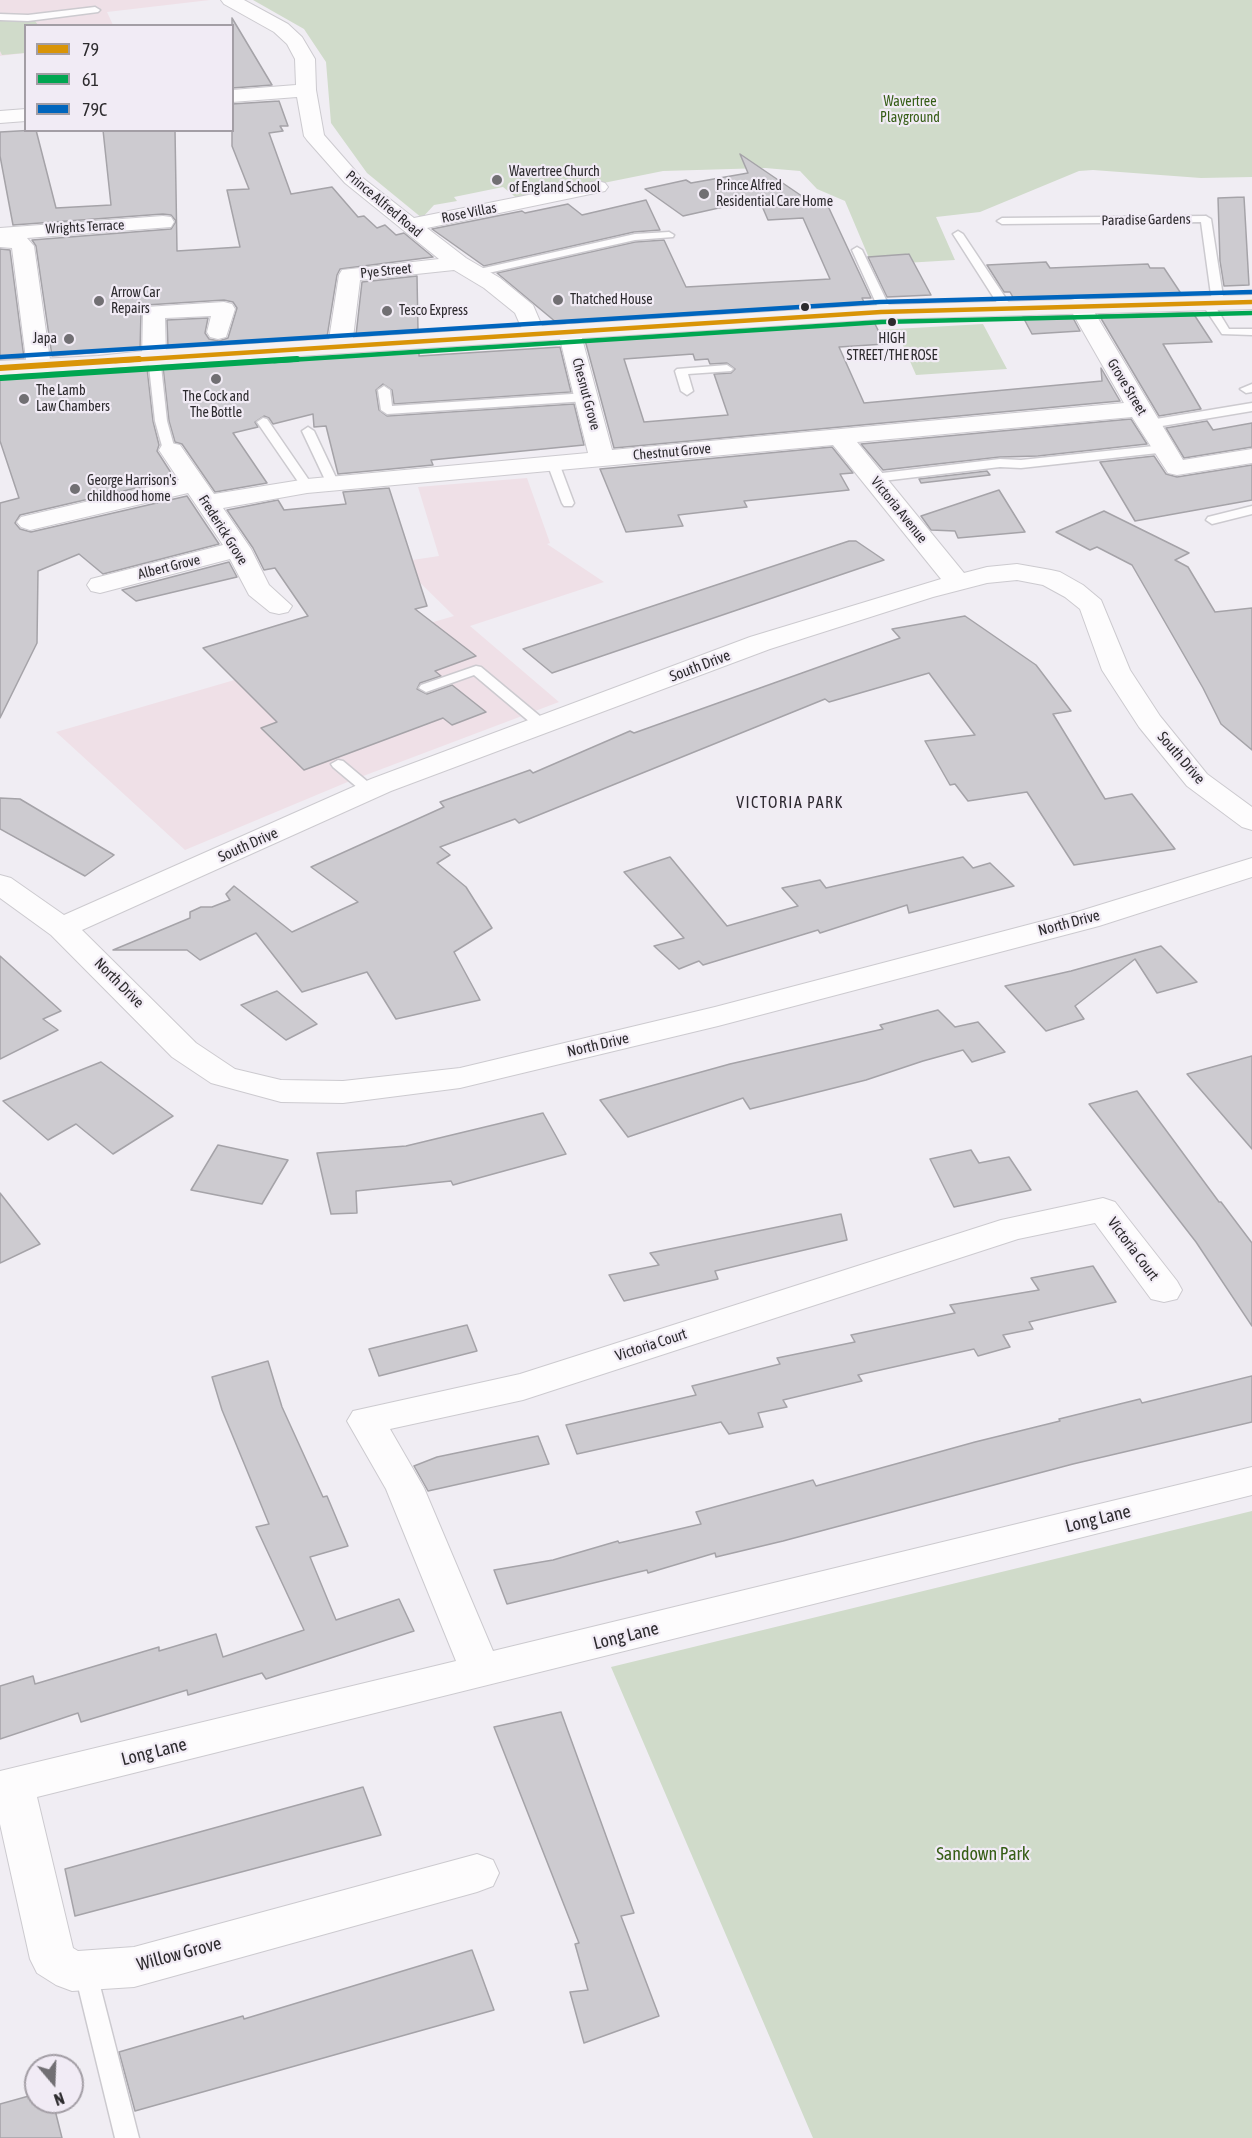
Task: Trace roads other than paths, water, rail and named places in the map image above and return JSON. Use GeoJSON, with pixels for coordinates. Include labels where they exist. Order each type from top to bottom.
{"type":"FeatureCollection","features":[{"type":"Feature","properties":{"kind":"main road"},"geometry":{"type":"LineString","coordinates":[[0,368],[886,312],[1252,302]]}},
{"type":"Feature","properties":{"kind":"street","name":"Prince Alfred Road"},"geometry":{"type":"LineString","coordinates":[[230,0],[281,28],[296,41],[305,59],[306,90],[314,136],[352,179],[466,268],[492,283],[525,310],[534,333]]}},
{"type":"Feature","properties":{"kind":"street"},"geometry":{"type":"LineString","coordinates":[[234,96],[306,90]]}},
{"type":"Feature","properties":{"kind":"street"},"geometry":{"type":"LineString","coordinates":[[0,117],[24,115]]}},
{"type":"Feature","properties":{"kind":"street","name":"Rose Villas"},"geometry":{"type":"LineString","coordinates":[[410,225],[598,187]]}},
{"type":"Feature","properties":{"kind":"street","name":"Wrights Terrace"},"geometry":{"type":"LineString","coordinates":[[7,238],[163,222]]}},
{"type":"Feature","properties":{"kind":"street"},"geometry":{"type":"LineString","coordinates":[[7,238],[39,367]]}},
{"type":"Feature","properties":{"kind":"street","name":"Pye Street"},"geometry":{"type":"LineString","coordinates":[[340,346],[350,275],[466,268]]}},
{"type":"Feature","properties":{"kind":"street","name":"Grove Street"},"geometry":{"type":"LineString","coordinates":[[1079,305],[1170,459]]}},
{"type":"Feature","properties":{"kind":"street"},"geometry":{"type":"LineString","coordinates":[[154,357],[154,312],[224,309],[218,332]]}},
{"type":"Feature","properties":{"kind":"street","name":"Chesnut Grove"},"geometry":{"type":"LineString","coordinates":[[569,331],[602,458]]}},
{"type":"Feature","properties":{"kind":"street","name":"Chestnut Grove"},"geometry":{"type":"LineString","coordinates":[[30,522],[200,494],[333,484],[840,437],[1144,416]]}},
{"type":"Feature","properties":{"kind":"street","name":"Victoria Avenue"},"geometry":{"type":"LineString","coordinates":[[840,437],[958,582]]}},
{"type":"Feature","properties":{"kind":"street","name":"Frederick Grove"},"geometry":{"type":"LineString","coordinates":[[170,448],[238,549],[258,589],[279,606]]}},
{"type":"Feature","properties":{"kind":"street"},"geometry":{"type":"LineString","coordinates":[[1170,459],[1252,456]]}},
{"type":"Feature","properties":{"kind":"street","name":"Albert Grove"},"geometry":{"type":"LineString","coordinates":[[100,585],[238,549]]}},
{"type":"Feature","properties":{"kind":"street","name":"South Drive"},"geometry":{"type":"LineString","coordinates":[[62,928],[369,790],[775,638],[886,602],[958,582],[987,575],[1017,572],[1051,578],[1074,591],[1092,606],[1116,670],[1149,721],[1197,780],[1252,821]]}},
{"type":"Feature","properties":{"kind":"street","name":"North Drive"},"geometry":{"type":"LineString","coordinates":[[0,884],[62,928],[184,1050],[223,1076],[281,1091],[343,1092],[460,1078],[718,1016],[1088,919],[1252,867]]}},
{"type":"Feature","properties":{"kind":"street","name":"Victoria Court"},"geometry":{"type":"LineString","coordinates":[[481,1672],[405,1488],[366,1421],[523,1387],[1013,1228],[1103,1210],[1164,1290]]}},
{"type":"Feature","properties":{"kind":"street","name":"Long Lane"},"geometry":{"type":"LineString","coordinates":[[7,1787],[1252,1481]]}},
{"type":"Feature","properties":{"kind":"street","name":"Willow Grove"},"geometry":{"type":"LineString","coordinates":[[7,1787],[53,1959],[72,1971],[135,1967],[477,1873]]}},
{"type":"Feature","properties":{"kind":"lane"},"geometry":{"type":"LineString","coordinates":[[0,17],[44,21],[95,10]]}},
{"type":"Feature","properties":{"kind":"lane","name":"Paradise Gardens"},"geometry":{"type":"LineString","coordinates":[[1002,221],[1206,219],[1213,304]]}},
{"type":"Feature","properties":{"kind":"lane"},"geometry":{"type":"LineString","coordinates":[[958,234],[1007,309]]}},
{"type":"Feature","properties":{"kind":"lane"},"geometry":{"type":"LineString","coordinates":[[466,268],[635,237],[669,235]]}},
{"type":"Feature","properties":{"kind":"lane"},"geometry":{"type":"LineString","coordinates":[[857,250],[886,312]]}},
{"type":"Feature","properties":{"kind":"lane"},"geometry":{"type":"LineString","coordinates":[[1213,304],[1226,332],[1252,332]]}},
{"type":"Feature","properties":{"kind":"lane"},"geometry":{"type":"LineString","coordinates":[[154,357],[161,420],[170,448]]}},
{"type":"Feature","properties":{"kind":"lane"},"geometry":{"type":"LineString","coordinates":[[687,391],[681,371],[727,369]]}},
{"type":"Feature","properties":{"kind":"lane"},"geometry":{"type":"LineString","coordinates":[[384,390],[387,410],[587,397]]}},
{"type":"Feature","properties":{"kind":"lane"},"geometry":{"type":"LineString","coordinates":[[439,407],[443,421]]}},
{"type":"Feature","properties":{"kind":"lane"},"geometry":{"type":"LineString","coordinates":[[1144,416],[1252,407]]}},
{"type":"Feature","properties":{"kind":"lane"},"geometry":{"type":"LineString","coordinates":[[263,422],[307,486]]}},
{"type":"Feature","properties":{"kind":"lane"},"geometry":{"type":"LineString","coordinates":[[308,431],[333,484]]}},
{"type":"Feature","properties":{"kind":"lane"},"geometry":{"type":"LineString","coordinates":[[874,478],[1000,463],[1170,459]]}},
{"type":"Feature","properties":{"kind":"lane"},"geometry":{"type":"LineString","coordinates":[[553,463],[568,503]]}},
{"type":"Feature","properties":{"kind":"lane"},"geometry":{"type":"LineString","coordinates":[[1212,520],[1252,510]]}},
{"type":"Feature","properties":{"kind":"lane"},"geometry":{"type":"LineString","coordinates":[[426,688],[476,670],[542,725]]}},
{"type":"Feature","properties":{"kind":"lane"},"geometry":{"type":"LineString","coordinates":[[338,764],[369,790]]}},
{"type":"Feature","properties":{"kind":"lane"},"geometry":{"type":"LineString","coordinates":[[85,1970],[127,2138]]}},
{"type":"Feature","properties":{"kind":"place","name":"Wavertree Church of England School"},"geometry":{"type":"Point","coordinates":[497,180]}},
{"type":"Feature","properties":{"kind":"place","name":"Prince Alfred Residential Care Home"},"geometry":{"type":"Point","coordinates":[704,194]}},
{"type":"Feature","properties":{"kind":"place","name":"Thatched House"},"geometry":{"type":"Point","coordinates":[558,300]}},
{"type":"Feature","properties":{"kind":"place","name":"Arrow Car Repairs"},"geometry":{"type":"Point","coordinates":[99,301]}},
{"type":"Feature","properties":{"kind":"place","name":"Tesco Express"},"geometry":{"type":"Point","coordinates":[387,311]}},
{"type":"Feature","properties":{"kind":"place","name":"HIGH STREET/THE ROSE"},"geometry":{"type":"Point","coordinates":[892,322]}},
{"type":"Feature","properties":{"kind":"place","name":"Japa"},"geometry":{"type":"Point","coordinates":[69,339]}},
{"type":"Feature","properties":{"kind":"place","name":"The Cock and The Bottle"},"geometry":{"type":"Point","coordinates":[216,379]}},
{"type":"Feature","properties":{"kind":"place","name":"The Lamb Law Chambers"},"geometry":{"type":"Point","coordinates":[24,399]}},
{"type":"Feature","properties":{"kind":"place","name":"George Harrison's childhood home"},"geometry":{"type":"Point","coordinates":[75,489]}},
{"type":"Feature","properties":{"kind":"district","name":"VICTORIA PARK"},"geometry":{"type":"Point","coordinates":[790,803]}},
{"type":"Feature","properties":{"kind":"park label","name":"Wavertree Playground"},"geometry":{"type":"Point","coordinates":[910,110]}},
{"type":"Feature","properties":{"kind":"park label","name":"Sandown Park"},"geometry":{"type":"Point","coordinates":[983,1854]}}]}
